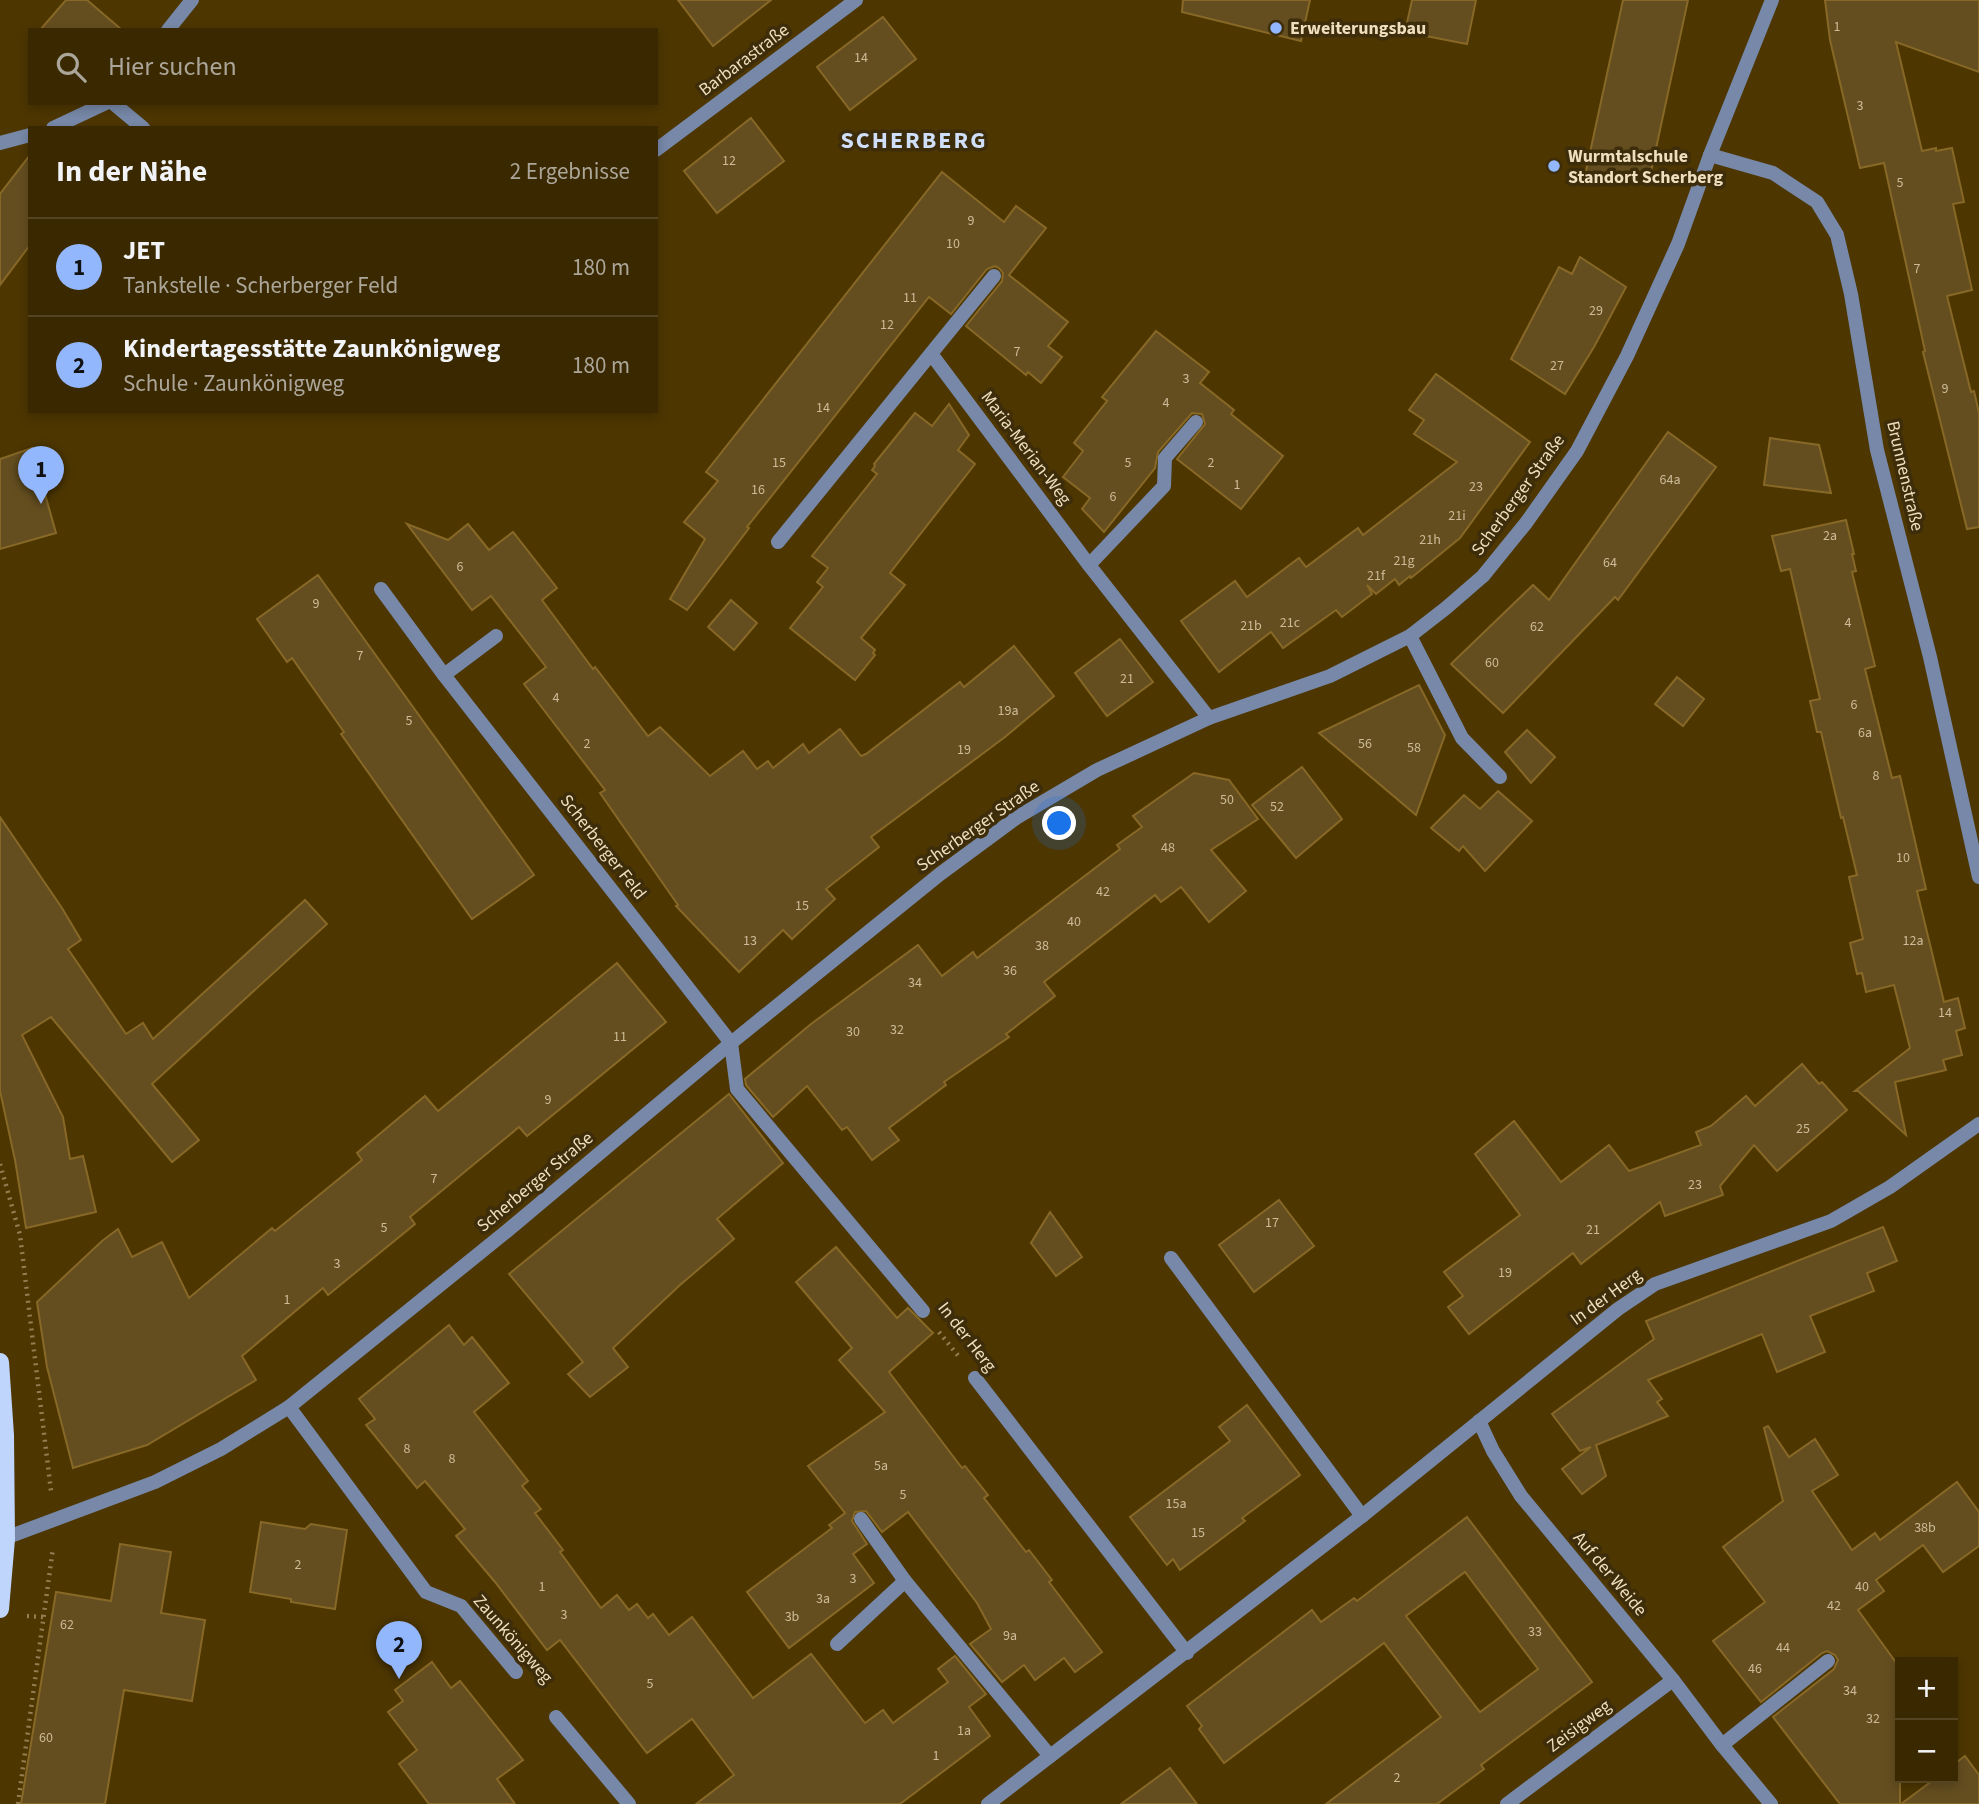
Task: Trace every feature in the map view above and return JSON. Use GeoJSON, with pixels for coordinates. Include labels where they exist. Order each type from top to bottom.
{"type":"FeatureCollection","features":[{"type":"Feature","properties":{"kind":"main road"},"geometry":{"type":"LineString","coordinates":[[0,1362],[5,1434],[0,1609]]}},
{"type":"Feature","properties":{"kind":"street"},"geometry":{"type":"LineString","coordinates":[[170,28],[192,0]]}},
{"type":"Feature","properties":{"kind":"street","name":"Barbarastraße"},"geometry":{"type":"LineString","coordinates":[[658,148],[856,0]]}},
{"type":"Feature","properties":{"kind":"street","name":"Scherberger Straße"},"geometry":{"type":"LineString","coordinates":[[3,1540],[155,1482],[220,1449],[289,1406],[507,1231],[731,1043],[940,874],[1016,818],[1097,770],[1209,718],[1331,677],[1410,636],[1483,576],[1526,523],[1577,450],[1627,356],[1678,244],[1710,155],[1772,0]]}},
{"type":"Feature","properties":{"kind":"street"},"geometry":{"type":"LineString","coordinates":[[57,126],[102,105]]}},
{"type":"Feature","properties":{"kind":"street"},"geometry":{"type":"LineString","coordinates":[[115,105],[142,126]]}},
{"type":"Feature","properties":{"kind":"street"},"geometry":{"type":"LineString","coordinates":[[0,143],[28,136]]}},
{"type":"Feature","properties":{"kind":"street","name":"Brunnenstraße"},"geometry":{"type":"LineString","coordinates":[[1710,155],[1773,173],[1817,202],[1837,235],[1851,294],[1877,450],[1930,657],[1979,877]]}},
{"type":"Feature","properties":{"kind":"street"},"geometry":{"type":"LineString","coordinates":[[778,542],[994,276]]}},
{"type":"Feature","properties":{"kind":"street","name":"Maria-Merian-Weg"},"geometry":{"type":"LineString","coordinates":[[932,355],[1089,565],[1209,718]]}},
{"type":"Feature","properties":{"kind":"street"},"geometry":{"type":"LineString","coordinates":[[1089,565],[1164,486],[1165,458],[1196,422]]}},
{"type":"Feature","properties":{"kind":"street","name":"Scherberger Feld"},"geometry":{"type":"LineString","coordinates":[[381,589],[444,675],[731,1043]]}},
{"type":"Feature","properties":{"kind":"street"},"geometry":{"type":"LineString","coordinates":[[444,675],[496,636]]}},
{"type":"Feature","properties":{"kind":"street"},"geometry":{"type":"LineString","coordinates":[[1410,636],[1462,738],[1500,777]]}},
{"type":"Feature","properties":{"kind":"street","name":"In der Herg"},"geometry":{"type":"LineString","coordinates":[[731,1043],[737,1089],[923,1311]]}},
{"type":"Feature","properties":{"kind":"street","name":"In der Herg"},"geometry":{"type":"LineString","coordinates":[[988,1804],[1362,1516],[1618,1309],[1656,1284],[1831,1221],[1890,1187],[1979,1124]]}},
{"type":"Feature","properties":{"kind":"street"},"geometry":{"type":"LineString","coordinates":[[1171,1258],[1362,1516]]}},
{"type":"Feature","properties":{"kind":"street","name":"In der Herg"},"geometry":{"type":"LineString","coordinates":[[975,1378],[1187,1653]]}},
{"type":"Feature","properties":{"kind":"street","name":"Zaunkönigweg"},"geometry":{"type":"LineString","coordinates":[[289,1406],[426,1592],[461,1606],[516,1672]]}},
{"type":"Feature","properties":{"kind":"street","name":"Auf der Weide"},"geometry":{"type":"LineString","coordinates":[[1479,1420],[1493,1451],[1521,1496],[1674,1680],[1722,1745],[1771,1804]]}},
{"type":"Feature","properties":{"kind":"street"},"geometry":{"type":"LineString","coordinates":[[862,1518],[905,1581],[1050,1756]]}},
{"type":"Feature","properties":{"kind":"street"},"geometry":{"type":"LineString","coordinates":[[837,1644],[905,1581]]}},
{"type":"Feature","properties":{"kind":"street"},"geometry":{"type":"LineString","coordinates":[[1722,1745],[1828,1661]]}},
{"type":"Feature","properties":{"kind":"street","name":"Zeisigweg"},"geometry":{"type":"LineString","coordinates":[[1507,1804],[1674,1680]]}},
{"type":"Feature","properties":{"kind":"street"},"geometry":{"type":"LineString","coordinates":[[556,1717],[629,1804]]}},
{"type":"Feature","properties":{"kind":"path"},"geometry":{"type":"LineString","coordinates":[[0,1164],[20,1235],[55,1521],[50,1578],[18,1804]]}},
{"type":"Feature","properties":{"kind":"path","name":"In der Herg"},"geometry":{"type":"LineString","coordinates":[[923,1311],[975,1378]]}},
{"type":"Feature","properties":{"kind":"building"},"geometry":{"type":"Polygon","coordinates":[[[66,0],[87,0],[120,28],[42,28],[66,0]]]}},
{"type":"Feature","properties":{"kind":"building"},"geometry":{"type":"Polygon","coordinates":[[[678,0],[771,0],[713,46],[678,0]]]}},
{"type":"Feature","properties":{"kind":"building","name":"Erweiterungsbau"},"geometry":{"type":"Polygon","coordinates":[[[1183,0],[1310,0],[1301,41],[1182,12],[1183,0]]]}},
{"type":"Feature","properties":{"kind":"building"},"geometry":{"type":"Polygon","coordinates":[[[1412,0],[1476,0],[1467,44],[1405,32],[1412,0]]]}},
{"type":"Feature","properties":{"kind":"building"},"geometry":{"type":"Polygon","coordinates":[[[1623,0],[1688,0],[1649,181],[1586,171],[1623,0]]]}},
{"type":"Feature","properties":{"kind":"building"},"geometry":{"type":"Polygon","coordinates":[[[1825,0],[1979,0],[1979,72],[1896,42],[1922,151],[1952,148],[1964,202],[1953,204],[1972,290],[1947,296],[1971,392],[1974,391],[1979,413],[1979,527],[1967,529],[1923,352],[1925,351],[1884,163],[1860,168],[1830,40],[1825,0]]]}},
{"type":"Feature","properties":{"kind":"building"},"geometry":{"type":"Polygon","coordinates":[[[883,17],[916,59],[850,110],[817,67],[883,17]]]}},
{"type":"Feature","properties":{"kind":"building"},"geometry":{"type":"Polygon","coordinates":[[[751,118],[784,161],[717,213],[684,171],[751,118]]]}},
{"type":"Feature","properties":{"kind":"building"},"geometry":{"type":"Polygon","coordinates":[[[28,158],[28,248],[0,285],[0,194],[28,158]]]}},
{"type":"Feature","properties":{"kind":"building"},"geometry":{"type":"Polygon","coordinates":[[[942,172],[1004,222],[1016,206],[1046,228],[1009,275],[1068,322],[1048,346],[1062,357],[1041,383],[1028,372],[1026,375],[966,326],[1002,281],[1003,273],[995,266],[987,269],[951,314],[929,297],[747,527],[749,528],[687,610],[670,599],[705,539],[684,522],[718,481],[706,472],[942,172]]]}},
{"type":"Feature","properties":{"kind":"building"},"geometry":{"type":"Polygon","coordinates":[[[1580,257],[1626,287],[1565,394],[1511,359],[1559,267],[1572,274],[1580,257]]]}},
{"type":"Feature","properties":{"kind":"building"},"geometry":{"type":"Polygon","coordinates":[[[1156,331],[1209,372],[1200,383],[1234,410],[1231,414],[1283,456],[1241,509],[1177,459],[1205,424],[1202,414],[1192,413],[1158,452],[1155,468],[1104,532],[1082,509],[1090,498],[1063,477],[1083,451],[1074,443],[1107,401],[1102,397],[1156,331]]]}},
{"type":"Feature","properties":{"kind":"building"},"geometry":{"type":"Polygon","coordinates":[[[1436,374],[1530,442],[1460,538],[1411,578],[1410,576],[1399,585],[1395,579],[1376,594],[1367,585],[1372,594],[1342,617],[1336,610],[1283,648],[1271,632],[1219,672],[1181,621],[1235,581],[1247,597],[1299,558],[1306,567],[1358,528],[1363,535],[1457,462],[1414,434],[1424,420],[1409,410],[1436,374]]]}},
{"type":"Feature","properties":{"kind":"building"},"geometry":{"type":"Polygon","coordinates":[[[949,404],[969,435],[958,450],[975,464],[890,573],[905,585],[861,638],[875,650],[875,655],[855,680],[790,628],[823,587],[817,582],[828,568],[812,556],[877,474],[872,470],[874,464],[915,413],[932,426],[949,404]]]}},
{"type":"Feature","properties":{"kind":"building"},"geometry":{"type":"Polygon","coordinates":[[[1668,432],[1716,467],[1618,600],[1615,597],[1503,713],[1451,664],[1533,585],[1549,600],[1668,432]]]}},
{"type":"Feature","properties":{"kind":"building"},"geometry":{"type":"Polygon","coordinates":[[[1770,438],[1819,445],[1831,493],[1764,485],[1770,438]]]}},
{"type":"Feature","properties":{"kind":"building"},"geometry":{"type":"Polygon","coordinates":[[[32,448],[56,533],[0,549],[0,459],[32,448]]]}},
{"type":"Feature","properties":{"kind":"building"},"geometry":{"type":"Polygon","coordinates":[[[1846,520],[1856,571],[1852,572],[1875,666],[1865,669],[1892,778],[1900,776],[1926,889],[1917,891],[1944,1002],[1958,998],[1965,1028],[1956,1031],[1962,1055],[1943,1060],[1946,1070],[1895,1082],[1906,1135],[1855,1091],[1910,1048],[1894,985],[1866,992],[1862,973],[1857,974],[1850,943],[1863,939],[1849,877],[1857,875],[1821,732],[1817,732],[1810,701],[1820,699],[1790,569],[1781,571],[1772,536],[1846,520]]]}},
{"type":"Feature","properties":{"kind":"building"},"geometry":{"type":"Polygon","coordinates":[[[407,524],[448,540],[468,524],[489,550],[513,532],[557,588],[542,600],[593,669],[595,667],[648,736],[660,727],[710,776],[743,751],[757,769],[768,761],[773,768],[803,744],[809,753],[840,729],[861,756],[866,754],[960,682],[964,687],[1014,646],[1054,696],[1005,737],[871,837],[879,847],[826,889],[835,899],[792,939],[783,930],[739,972],[676,906],[678,905],[600,793],[605,790],[524,684],[546,667],[491,596],[472,610],[407,524]]]}},
{"type":"Feature","properties":{"kind":"building"},"geometry":{"type":"Polygon","coordinates":[[[318,575],[534,875],[472,919],[341,734],[344,732],[292,658],[287,662],[257,619],[318,575]]]}},
{"type":"Feature","properties":{"kind":"building"},"geometry":{"type":"Polygon","coordinates":[[[731,600],[757,623],[734,650],[708,627],[731,600]]]}},
{"type":"Feature","properties":{"kind":"building"},"geometry":{"type":"Polygon","coordinates":[[[1120,639],[1153,682],[1107,716],[1075,673],[1120,639]]]}},
{"type":"Feature","properties":{"kind":"building"},"geometry":{"type":"Polygon","coordinates":[[[1677,677],[1704,699],[1683,726],[1655,704],[1677,677]]]}},
{"type":"Feature","properties":{"kind":"building"},"geometry":{"type":"Polygon","coordinates":[[[1419,685],[1445,735],[1416,815],[1319,733],[1419,685]]]}},
{"type":"Feature","properties":{"kind":"building"},"geometry":{"type":"Polygon","coordinates":[[[1527,730],[1555,757],[1531,783],[1505,752],[1527,730]]]}},
{"type":"Feature","properties":{"kind":"building"},"geometry":{"type":"Polygon","coordinates":[[[1302,767],[1342,819],[1296,858],[1252,805],[1302,767]]]}},
{"type":"Feature","properties":{"kind":"building"},"geometry":{"type":"Polygon","coordinates":[[[1194,773],[1229,780],[1258,819],[1211,850],[1246,891],[1209,922],[1181,887],[1161,902],[1155,895],[1044,982],[1055,996],[1006,1034],[1009,1037],[944,1082],[946,1085],[889,1128],[899,1140],[872,1160],[847,1127],[842,1130],[807,1086],[773,1117],[746,1085],[745,1079],[811,1024],[918,945],[942,976],[973,952],[977,958],[1120,849],[1117,845],[1142,827],[1133,816],[1194,773]]]}},
{"type":"Feature","properties":{"kind":"building"},"geometry":{"type":"Polygon","coordinates":[[[1498,791],[1532,821],[1485,871],[1463,846],[1459,851],[1431,828],[1464,795],[1480,809],[1498,791]]]}},
{"type":"Feature","properties":{"kind":"building"},"geometry":{"type":"Polygon","coordinates":[[[0,817],[81,940],[68,949],[126,1034],[143,1023],[153,1039],[305,900],[327,924],[152,1084],[199,1140],[172,1162],[51,1017],[22,1035],[63,1117],[70,1159],[83,1156],[96,1212],[26,1228],[0,1091],[0,817]]]}},
{"type":"Feature","properties":{"kind":"building"},"geometry":{"type":"Polygon","coordinates":[[[617,963],[666,1022],[527,1136],[519,1127],[410,1217],[415,1224],[328,1295],[323,1288],[242,1356],[256,1380],[147,1445],[73,1468],[47,1367],[37,1302],[102,1241],[118,1229],[132,1257],[162,1242],[189,1298],[272,1228],[275,1231],[362,1160],[357,1153],[425,1096],[438,1111],[617,963]]]}},
{"type":"Feature","properties":{"kind":"building"},"geometry":{"type":"Polygon","coordinates":[[[1802,1064],[1847,1110],[1777,1171],[1754,1145],[1720,1186],[1723,1195],[1665,1216],[1660,1202],[1581,1264],[1573,1253],[1469,1334],[1448,1307],[1463,1296],[1444,1272],[1520,1215],[1475,1154],[1514,1121],[1561,1182],[1609,1145],[1629,1171],[1701,1145],[1696,1132],[1711,1126],[1746,1096],[1755,1106],[1802,1064]]]}},
{"type":"Feature","properties":{"kind":"building"},"geometry":{"type":"Polygon","coordinates":[[[729,1094],[783,1163],[717,1219],[734,1239],[613,1348],[628,1367],[590,1397],[568,1374],[583,1362],[509,1274],[729,1094]]]}},
{"type":"Feature","properties":{"kind":"building"},"geometry":{"type":"Polygon","coordinates":[[[1279,1200],[1314,1246],[1254,1292],[1219,1245],[1279,1200]]]}},
{"type":"Feature","properties":{"kind":"building"},"geometry":{"type":"Polygon","coordinates":[[[1050,1212],[1082,1257],[1056,1276],[1031,1243],[1050,1212]]]}},
{"type":"Feature","properties":{"kind":"building"},"geometry":{"type":"Polygon","coordinates":[[[1883,1227],[1897,1261],[1867,1273],[1874,1291],[1810,1316],[1825,1352],[1777,1372],[1762,1334],[1648,1380],[1662,1399],[1657,1402],[1668,1416],[1596,1445],[1606,1476],[1582,1494],[1562,1469],[1591,1447],[1580,1451],[1552,1414],[1654,1339],[1646,1321],[1883,1227]]]}},
{"type":"Feature","properties":{"kind":"building"},"geometry":{"type":"Polygon","coordinates":[[[836,1247],[897,1318],[908,1308],[933,1333],[889,1372],[962,1468],[965,1466],[988,1495],[984,1498],[1026,1552],[1029,1550],[1052,1580],[1049,1582],[1102,1652],[1075,1672],[1064,1658],[1035,1680],[1024,1665],[1002,1682],[970,1644],[991,1629],[977,1603],[908,1512],[882,1532],[866,1511],[855,1512],[852,1521],[867,1544],[853,1554],[874,1583],[789,1648],[747,1592],[832,1528],[829,1525],[845,1513],[808,1466],[885,1412],[839,1360],[852,1348],[796,1282],[836,1247]]]}},
{"type":"Feature","properties":{"kind":"building"},"geometry":{"type":"Polygon","coordinates":[[[449,1325],[464,1345],[472,1337],[509,1383],[474,1412],[528,1481],[522,1486],[541,1509],[535,1513],[601,1608],[617,1595],[629,1610],[637,1604],[648,1618],[653,1614],[669,1635],[692,1617],[753,1698],[811,1654],[865,1723],[883,1710],[893,1723],[948,1682],[938,1669],[955,1656],[986,1694],[969,1707],[990,1736],[900,1804],[696,1804],[734,1775],[692,1719],[647,1753],[560,1640],[547,1650],[456,1536],[465,1529],[425,1481],[417,1488],[366,1425],[375,1419],[359,1399],[449,1325]]]}},
{"type":"Feature","properties":{"kind":"building"},"geometry":{"type":"Polygon","coordinates":[[[1247,1405],[1300,1475],[1242,1518],[1245,1521],[1180,1570],[1173,1559],[1167,1565],[1130,1517],[1230,1441],[1219,1427],[1247,1405]]]}},
{"type":"Feature","properties":{"kind":"building"},"geometry":{"type":"Polygon","coordinates":[[[1768,1426],[1789,1457],[1815,1439],[1838,1475],[1812,1491],[1852,1550],[1875,1533],[1880,1540],[1957,1482],[1979,1512],[1979,1546],[1943,1572],[1923,1545],[1876,1580],[1884,1591],[1858,1610],[1895,1661],[1895,1783],[1900,1783],[1900,1804],[1840,1804],[1773,1717],[1834,1669],[1838,1660],[1835,1655],[1827,1651],[1822,1653],[1761,1702],[1713,1641],[1765,1602],[1723,1547],[1783,1501],[1764,1428],[1768,1426]]]}},
{"type":"Feature","properties":{"kind":"building"},"geometry":{"type":"Polygon","coordinates":[[[1467,1517],[1592,1682],[1481,1765],[1484,1769],[1437,1804],[1326,1804],[1441,1717],[1384,1643],[1224,1763],[1199,1729],[1202,1726],[1187,1706],[1312,1610],[1321,1622],[1354,1598],[1357,1601],[1467,1517]],[[1465,1572],[1406,1616],[1480,1712],[1538,1669],[1465,1572]]]}},
{"type":"Feature","properties":{"kind":"building"},"geometry":{"type":"Polygon","coordinates":[[[261,1522],[305,1529],[311,1524],[347,1530],[335,1609],[250,1592],[261,1522]]]}},
{"type":"Feature","properties":{"kind":"building"},"geometry":{"type":"Polygon","coordinates":[[[120,1544],[171,1552],[161,1613],[205,1620],[192,1701],[124,1690],[105,1804],[21,1804],[56,1592],[111,1601],[120,1544]]]}},
{"type":"Feature","properties":{"kind":"building"},"geometry":{"type":"Polygon","coordinates":[[[432,1662],[451,1688],[460,1681],[523,1760],[497,1779],[515,1804],[429,1804],[399,1764],[417,1750],[388,1712],[403,1701],[395,1690],[432,1662]]]}},
{"type":"Feature","properties":{"kind":"building"},"geometry":{"type":"Polygon","coordinates":[[[1965,1756],[1979,1775],[1979,1804],[1901,1804],[1929,1783],[1958,1783],[1958,1761],[1965,1756]]]}},
{"type":"Feature","properties":{"kind":"building"},"geometry":{"type":"Polygon","coordinates":[[[1170,1768],[1197,1804],[1121,1804],[1170,1768]]]}},
{"type":"Feature","properties":{"kind":"place","name":"Erweiterungsbau"},"geometry":{"type":"Point","coordinates":[1276,28]}},
{"type":"Feature","properties":{"kind":"place","name":"Wurmtalschule Standort Scherberg"},"geometry":{"type":"Point","coordinates":[1554,166]}},
{"type":"Feature","properties":{"kind":"place","name":"JET"},"geometry":{"type":"Point","coordinates":[41,504]}},
{"type":"Feature","properties":{"kind":"place","name":"Kindertagesstätte Zaunkönigweg"},"geometry":{"type":"Point","coordinates":[399,1679]}},
{"type":"Feature","properties":{"kind":"district","name":"SCHERBERG"},"geometry":{"type":"Point","coordinates":[914,140]}}]}
